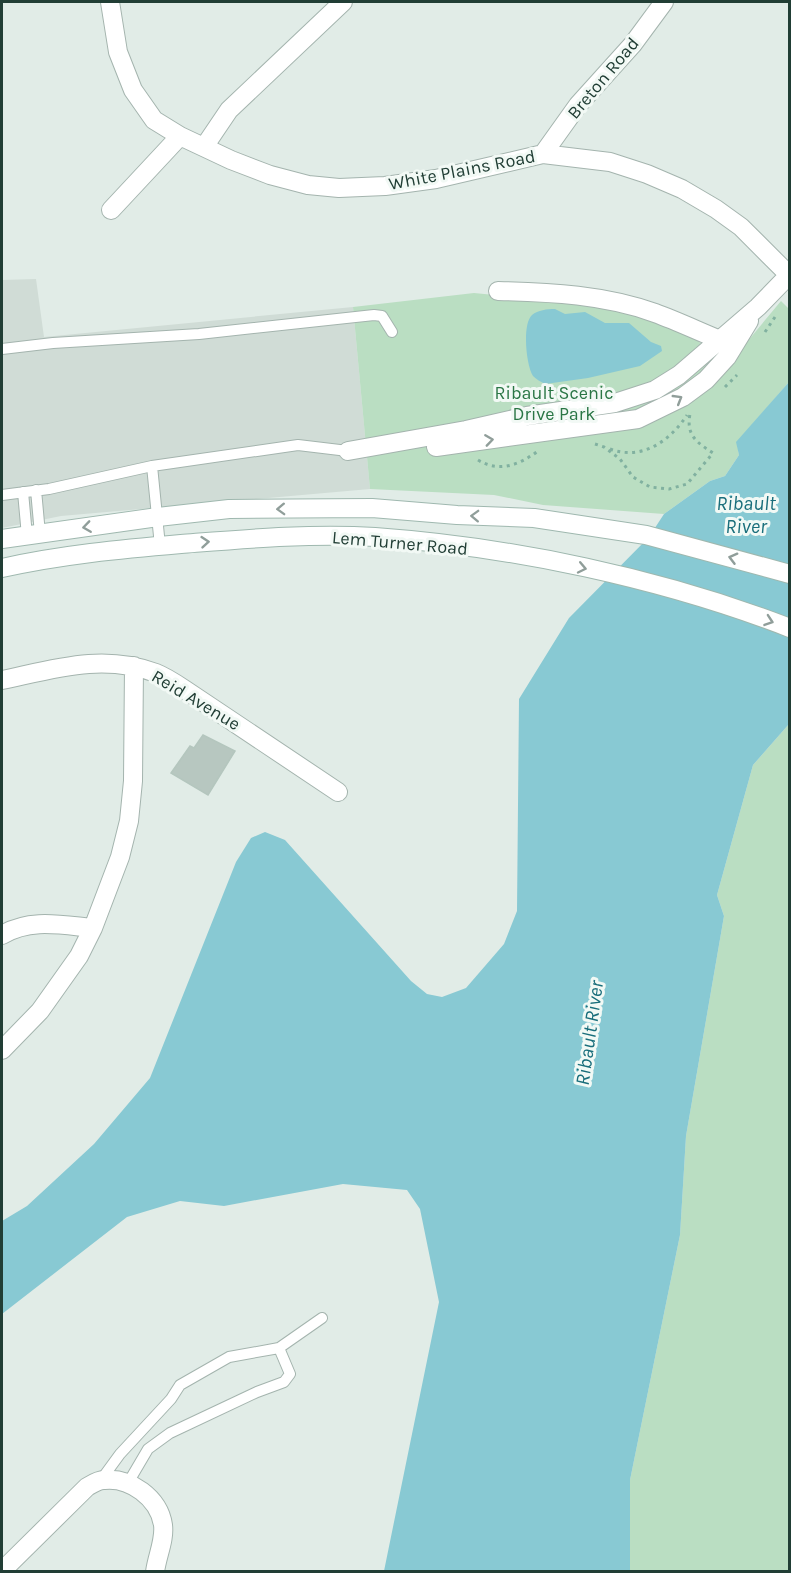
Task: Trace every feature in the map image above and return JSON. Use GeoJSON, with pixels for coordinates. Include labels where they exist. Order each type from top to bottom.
{"type":"FeatureCollection","features":[{"type":"Feature","properties":{"kind":"street","name":"White Plains Road"},"geometry":{"type":"LineString","coordinates":[[110,2],[118,52],[133,90],[154,120],[180,136],[270,175],[308,185],[339,188],[386,186],[436,179],[543,154],[609,162],[647,174],[682,189],[716,209],[741,227],[789,274]]}},
{"type":"Feature","properties":{"kind":"street"},"geometry":{"type":"LineString","coordinates":[[204,147],[229,110],[343,2]]}},
{"type":"Feature","properties":{"kind":"street","name":"Breton Road"},"geometry":{"type":"LineString","coordinates":[[543,154],[578,105],[633,44],[664,2]]}},
{"type":"Feature","properties":{"kind":"street"},"geometry":{"type":"LineString","coordinates":[[111,210],[180,136]]}},
{"type":"Feature","properties":{"kind":"street"},"geometry":{"type":"LineString","coordinates":[[348,451],[615,403],[655,390],[679,375],[720,340],[758,307],[789,274]]}},
{"type":"Feature","properties":{"kind":"street"},"geometry":{"type":"LineString","coordinates":[[498,291],[551,292],[610,302],[653,312],[720,340]]}},
{"type":"Feature","properties":{"kind":"street"},"geometry":{"type":"LineString","coordinates":[[348,451],[388,453],[638,419],[683,397],[706,380],[727,357],[758,307]]}},
{"type":"Feature","properties":{"kind":"street","name":"Lem Turner Road"},"geometry":{"type":"LineString","coordinates":[[2,539],[230,509],[372,508],[534,518],[646,535],[738,558],[789,574]]}},
{"type":"Feature","properties":{"kind":"street","name":"Lem Turner Road"},"geometry":{"type":"LineString","coordinates":[[2,568],[80,554],[160,546],[300,536],[375,537],[525,556],[639,580],[708,600],[789,628]]}},
{"type":"Feature","properties":{"kind":"street","name":"Reid Avenue"},"geometry":{"type":"LineString","coordinates":[[2,680],[80,664],[113,663],[134,666],[158,674],[184,689],[338,792]]}},
{"type":"Feature","properties":{"kind":"street"},"geometry":{"type":"LineString","coordinates":[[3,1045],[40,1011],[79,956],[93,928],[120,857],[129,821],[133,781],[134,666]]}},
{"type":"Feature","properties":{"kind":"street"},"geometry":{"type":"LineString","coordinates":[[2,935],[15,927],[42,923],[93,928]]}},
{"type":"Feature","properties":{"kind":"street"},"geometry":{"type":"LineString","coordinates":[[2,1571],[87,1487],[101,1480],[115,1479],[128,1482],[142,1491],[156,1506],[163,1524],[155,1572]]}},
{"type":"Feature","properties":{"kind":"lane"},"geometry":{"type":"LineString","coordinates":[[2,349],[53,343],[199,334],[374,315],[382,316],[392,332]]}},
{"type":"Feature","properties":{"kind":"lane"},"geometry":{"type":"LineString","coordinates":[[2,495],[152,466],[298,445],[348,451]]}},
{"type":"Feature","properties":{"kind":"lane"},"geometry":{"type":"LineString","coordinates":[[152,466],[160,546]]}},
{"type":"Feature","properties":{"kind":"lane"},"geometry":{"type":"LineString","coordinates":[[33,535],[36,490]]}},
{"type":"Feature","properties":{"kind":"lane"},"geometry":{"type":"LineString","coordinates":[[23,492],[33,535]]}},
{"type":"Feature","properties":{"kind":"lane"},"geometry":{"type":"LineString","coordinates":[[101,1480],[120,1454],[171,1399],[180,1385],[229,1357],[279,1348],[322,1318]]}},
{"type":"Feature","properties":{"kind":"lane"},"geometry":{"type":"LineString","coordinates":[[128,1482],[148,1449],[170,1433],[257,1392],[284,1382],[290,1374],[279,1348]]}},
{"type":"Feature","properties":{"kind":"path"},"geometry":{"type":"LineString","coordinates":[[604,447],[624,452],[656,446],[673,435],[690,411]]}},
{"type":"Feature","properties":{"kind":"shaded area"},"geometry":{"type":"Polygon","coordinates":[[[36,279],[44,337],[353,307],[370,489],[61,516],[2,528],[2,280],[36,279]]]}},
{"type":"Feature","properties":{"kind":"green space","name":"Ribault Scenic Drive Park"},"geometry":{"type":"Polygon","coordinates":[[[474,293],[568,302],[630,313],[692,336],[727,366],[781,301],[789,309],[789,382],[737,442],[739,455],[725,476],[710,481],[664,514],[543,505],[494,495],[370,489],[353,307],[474,293]]]}},
{"type":"Feature","properties":{"kind":"green space"},"geometry":{"type":"Polygon","coordinates":[[[789,724],[789,1571],[630,1572],[630,1480],[680,1235],[686,1136],[724,916],[717,895],[753,765],[789,724]]]}},
{"type":"Feature","properties":{"kind":"water"},"geometry":{"type":"Polygon","coordinates":[[[555,309],[565,314],[585,312],[605,323],[629,323],[651,342],[661,346],[662,351],[640,366],[588,378],[545,384],[533,376],[531,371],[526,345],[527,327],[534,313],[555,309]]]}},
{"type":"Feature","properties":{"kind":"water","name":"Ribault River"},"geometry":{"type":"Polygon","coordinates":[[[789,382],[789,724],[753,765],[717,895],[724,916],[686,1136],[680,1235],[630,1480],[630,1571],[384,1571],[439,1302],[420,1209],[407,1190],[343,1184],[224,1206],[180,1201],[127,1217],[2,1314],[2,1221],[27,1206],[94,1144],[150,1078],[236,862],[251,838],[265,832],[285,840],[411,981],[427,994],[442,997],[466,988],[504,944],[517,911],[519,699],[569,618],[649,537],[664,514],[710,481],[725,476],[739,455],[736,442],[789,382]]]}},
{"type":"Feature","properties":{"kind":"building"},"geometry":{"type":"Polygon","coordinates":[[[203,735],[235,751],[208,795],[171,773],[190,746],[194,748],[203,735]]]}}]}
